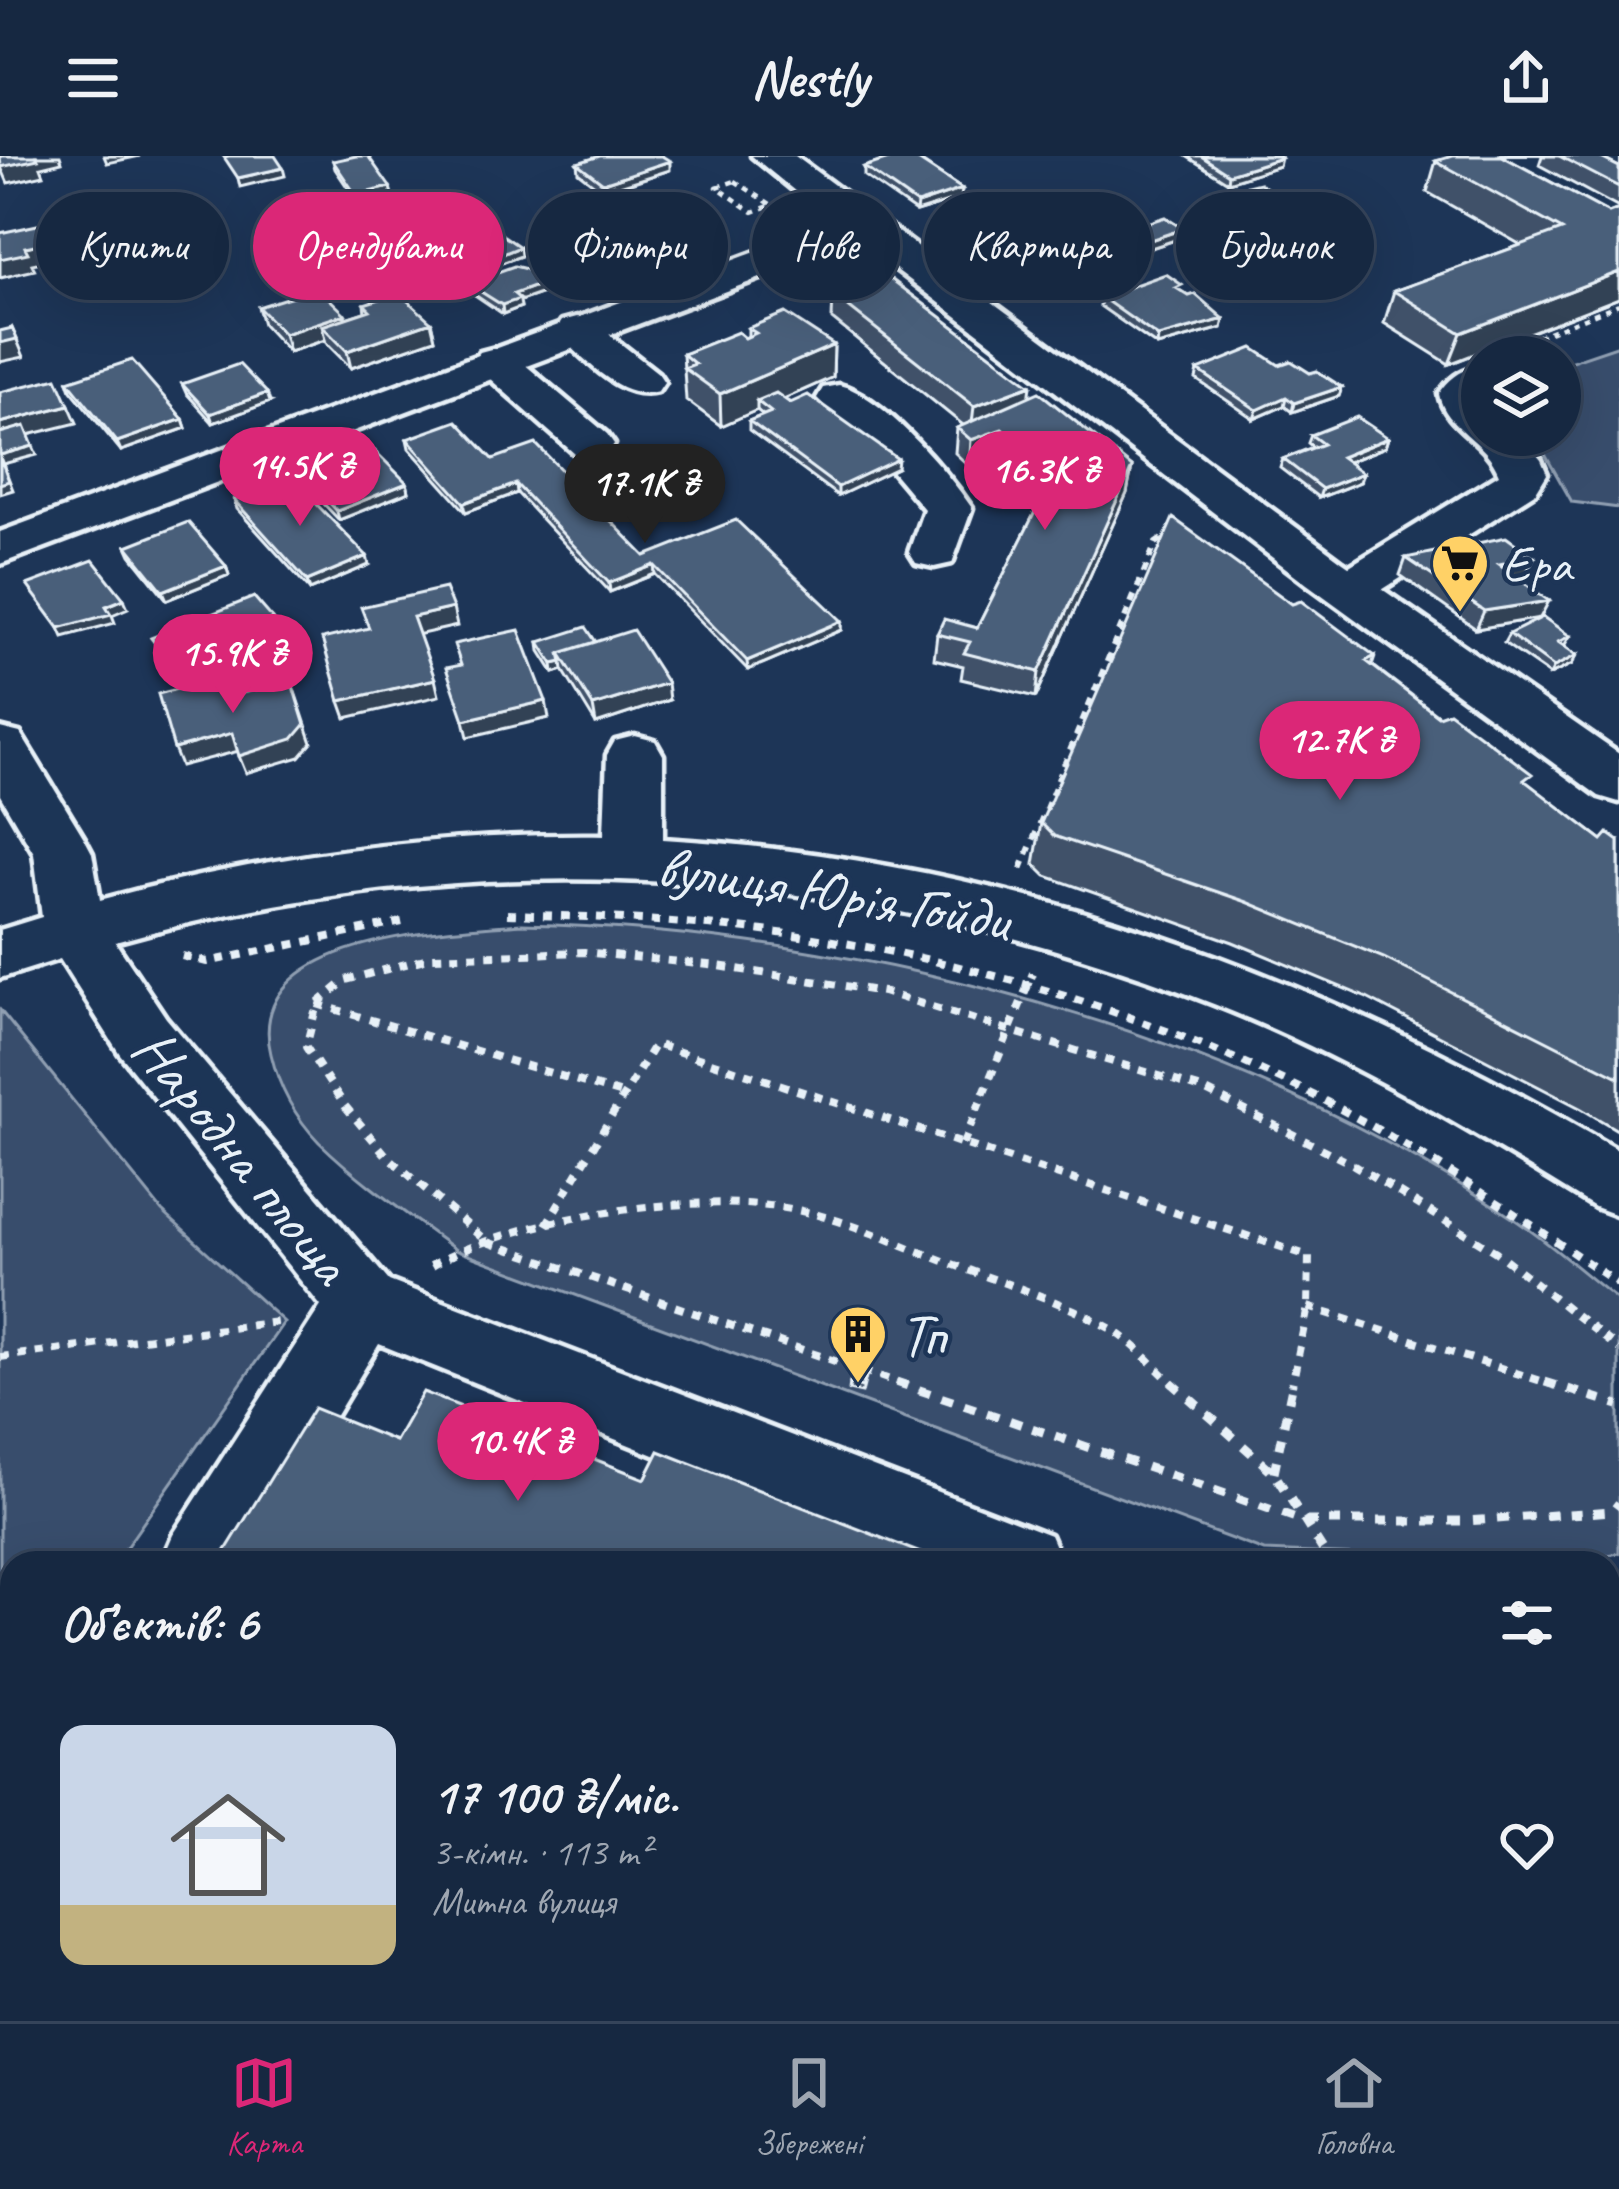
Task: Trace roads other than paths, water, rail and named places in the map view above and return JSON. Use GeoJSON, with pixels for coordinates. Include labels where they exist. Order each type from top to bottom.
{"type":"FeatureCollection","features":[{"type":"Feature","properties":{"kind":"main road"},"geometry":{"type":"LineString","coordinates":[[771,156],[818,192]]}},
{"type":"Feature","properties":{"kind":"main road"},"geometry":{"type":"LineString","coordinates":[[1540,156],[1516,161],[1619,220]]}},
{"type":"Feature","properties":{"kind":"main road"},"geometry":{"type":"LineString","coordinates":[[1592,156],[1619,164]]}},
{"type":"Feature","properties":{"kind":"main road"},"geometry":{"type":"LineString","coordinates":[[900,259],[1065,400],[1348,589],[1619,782]]}},
{"type":"Feature","properties":{"kind":"main road"},"geometry":{"type":"LineString","coordinates":[[0,549],[752,267]]}},
{"type":"Feature","properties":{"kind":"main road"},"geometry":{"type":"LineString","coordinates":[[577,331],[642,382]]}},
{"type":"Feature","properties":{"kind":"main road"},"geometry":{"type":"LineString","coordinates":[[495,361],[591,444]]}},
{"type":"Feature","properties":{"kind":"main road"},"geometry":{"type":"LineString","coordinates":[[839,398],[909,461],[948,508],[934,552]]}},
{"type":"Feature","properties":{"kind":"main road"},"geometry":{"type":"LineString","coordinates":[[909,461],[953,444]]}},
{"type":"Feature","properties":{"kind":"main road"},"geometry":{"type":"LineString","coordinates":[[1348,589],[1519,482],[1523,474],[1514,456]]}},
{"type":"Feature","properties":{"kind":"main road"},"geometry":{"type":"LineString","coordinates":[[0,747],[63,853],[74,930]]}},
{"type":"Feature","properties":{"kind":"main road"},"geometry":{"type":"LineString","coordinates":[[633,860],[635,754]]}},
{"type":"Feature","properties":{"kind":"main road","name":"вулиця Юрія Гойди"},"geometry":{"type":"LineString","coordinates":[[0,954],[74,930],[259,887],[393,864],[511,856],[777,871],[890,889],[1002,915],[1214,978],[1349,1035],[1619,1186]]}},
{"type":"Feature","properties":{"kind":"main road","name":"Народна площа"},"geometry":{"type":"LineString","coordinates":[[74,930],[143,1036],[363,1304],[209,1551]]}},
{"type":"Feature","properties":{"kind":"main road"},"geometry":{"type":"LineString","coordinates":[[363,1304],[991,1551]]}},
{"type":"Feature","properties":{"kind":"place","name":"Ера"},"geometry":{"type":"Point","coordinates":[1460,614]}},
{"type":"Feature","properties":{"kind":"place","name":"Тп"},"geometry":{"type":"Point","coordinates":[858,1385]}}]}
